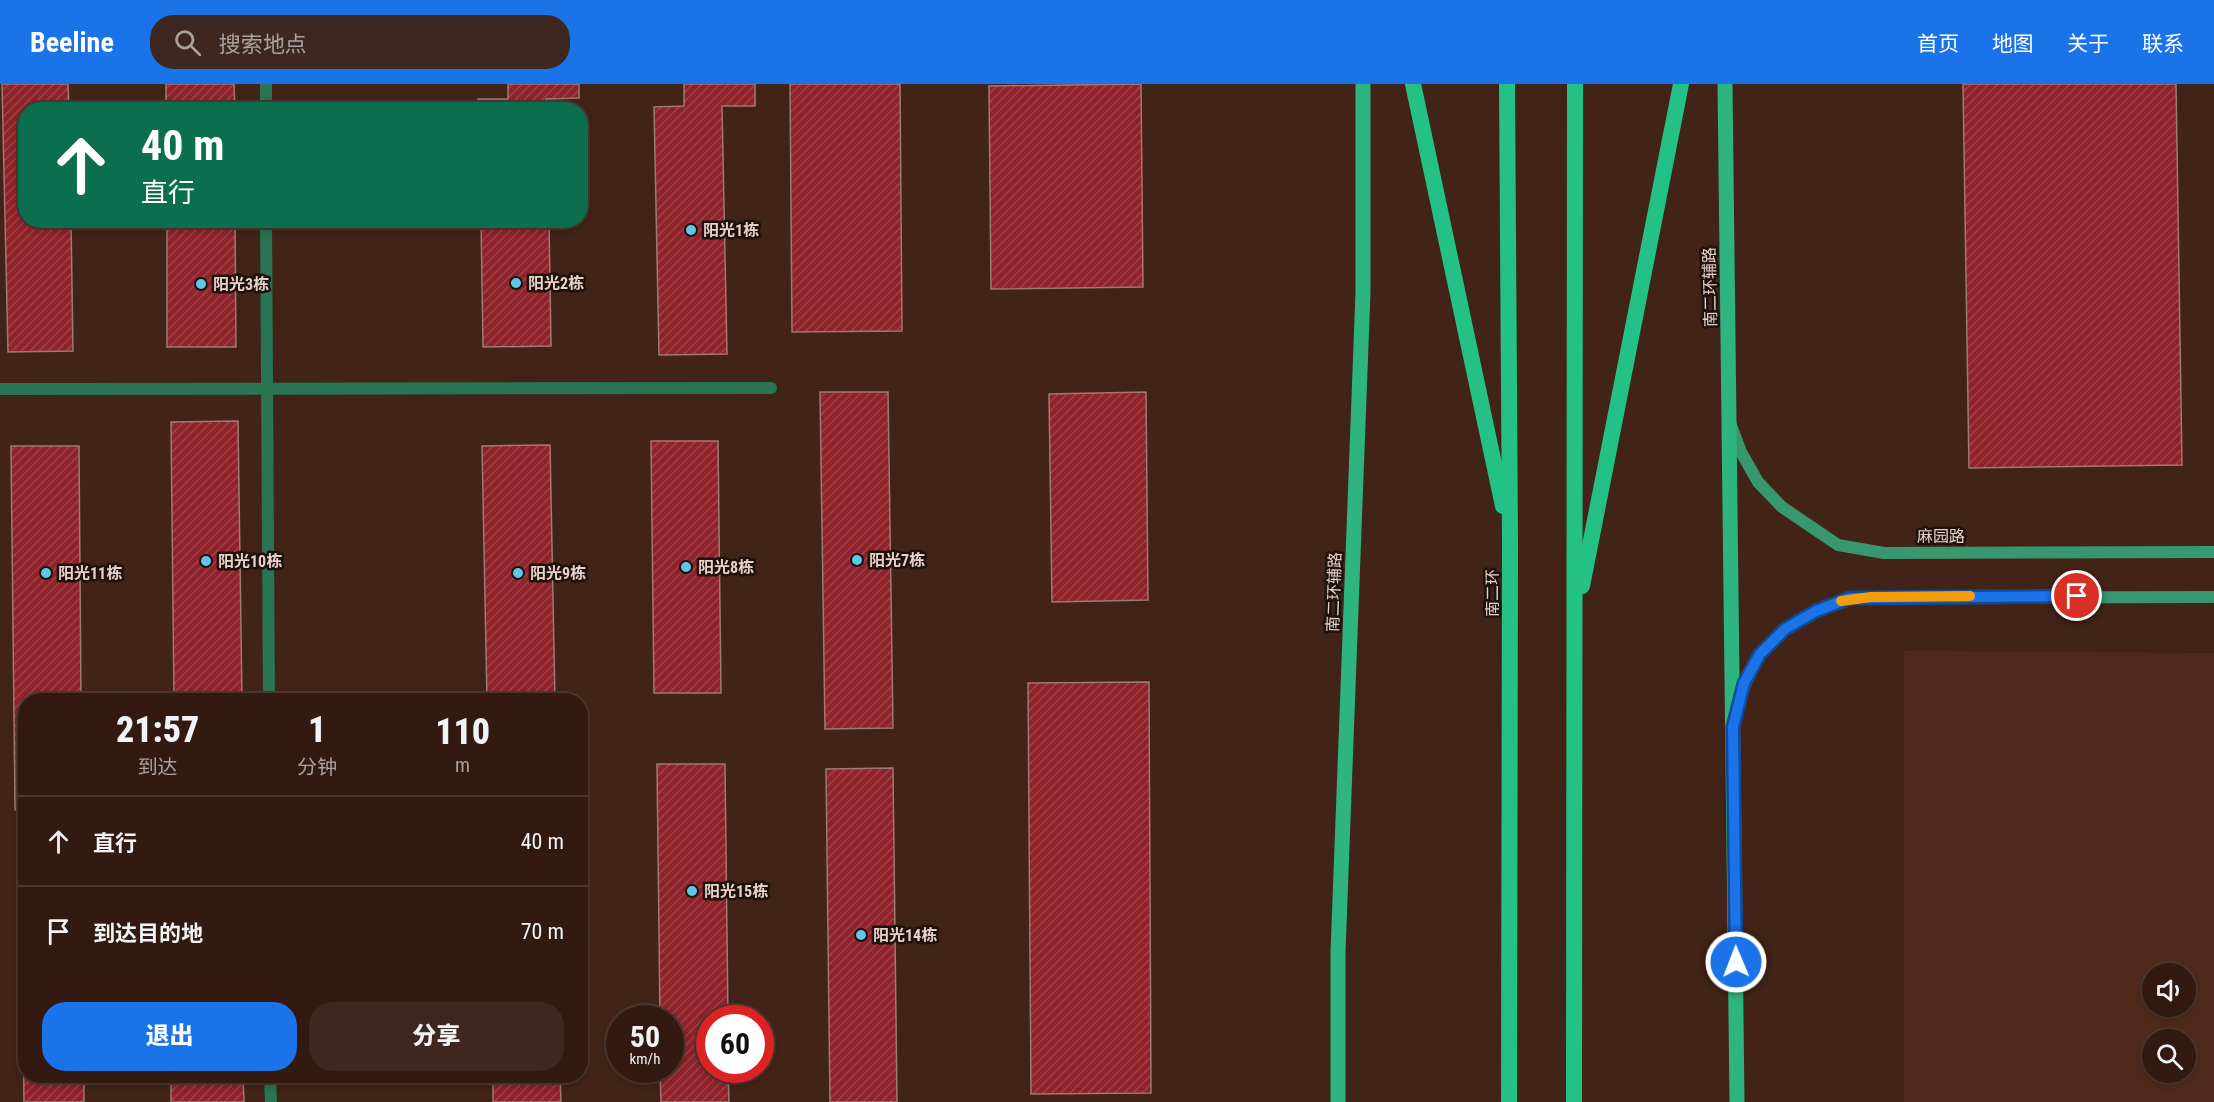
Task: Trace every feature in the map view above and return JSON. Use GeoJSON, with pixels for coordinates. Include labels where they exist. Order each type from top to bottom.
{"type":"FeatureCollection","features":[{"type":"Feature","properties":{"kind":"highway"},"geometry":{"type":"LineString","coordinates":[[1413,84],[1510,542]]}},
{"type":"Feature","properties":{"kind":"highway","name":"南二环"},"geometry":{"type":"LineString","coordinates":[[1507,84],[1510,542],[1509,1102]]}},
{"type":"Feature","properties":{"kind":"highway"},"geometry":{"type":"LineString","coordinates":[[1574,1102],[1575,84]]}},
{"type":"Feature","properties":{"kind":"highway"},"geometry":{"type":"LineString","coordinates":[[1574,625],[1681,84]]}},
{"type":"Feature","properties":{"kind":"main road","name":"南二环辅路"},"geometry":{"type":"LineString","coordinates":[[1338,1102],[1338,952],[1364,292],[1363,84]]}},
{"type":"Feature","properties":{"kind":"main road","name":"南二环辅路"},"geometry":{"type":"LineString","coordinates":[[1725,84],[1737,1102]]}},
{"type":"Feature","properties":{"kind":"main road","name":"麻园路"},"geometry":{"type":"LineString","coordinates":[[1730,422],[1741,452],[1758,482],[1782,507],[1838,545],[1884,553],[2214,552]]}},
{"type":"Feature","properties":{"kind":"main road"},"geometry":{"type":"LineString","coordinates":[[1733,727],[1744,683],[1760,654],[1785,629],[1816,611],[1850,598],[2214,597]]}},
{"type":"Feature","properties":{"kind":"lane"},"geometry":{"type":"LineString","coordinates":[[266,84],[266,102]]}},
{"type":"Feature","properties":{"kind":"lane"},"geometry":{"type":"LineString","coordinates":[[267,228],[269,693]]}},
{"type":"Feature","properties":{"kind":"lane"},"geometry":{"type":"LineString","coordinates":[[0,389],[771,388]]}},
{"type":"Feature","properties":{"kind":"lane"},"geometry":{"type":"LineString","coordinates":[[270,1083],[271,1102]]}},
{"type":"Feature","properties":{"kind":"shaded area"},"geometry":{"type":"Polygon","coordinates":[[[1904,651],[2214,653],[2214,1102],[1904,1102],[1904,651]]]}},
{"type":"Feature","properties":{"kind":"building"},"geometry":{"type":"Polygon","coordinates":[[[2,84],[68,84],[69,102],[18,102],[18,228],[71,228],[73,351],[8,352],[2,84]]]}},
{"type":"Feature","properties":{"kind":"building"},"geometry":{"type":"Polygon","coordinates":[[[166,84],[234,84],[235,102],[166,102],[166,84]]]}},
{"type":"Feature","properties":{"kind":"building"},"geometry":{"type":"Polygon","coordinates":[[[508,84],[579,84],[579,98],[546,99],[546,102],[478,102],[478,99],[508,99],[508,84]]]}},
{"type":"Feature","properties":{"kind":"building","name":"阳光1栋"},"geometry":{"type":"Polygon","coordinates":[[[684,84],[755,84],[755,106],[722,106],[727,354],[659,355],[654,107],[684,106],[684,84]]]}},
{"type":"Feature","properties":{"kind":"building"},"geometry":{"type":"Polygon","coordinates":[[[790,84],[900,84],[902,331],[792,332],[790,84]]]}},
{"type":"Feature","properties":{"kind":"building"},"geometry":{"type":"Polygon","coordinates":[[[1141,84],[1143,287],[991,289],[989,86],[1141,84]]]}},
{"type":"Feature","properties":{"kind":"building"},"geometry":{"type":"Polygon","coordinates":[[[1963,84],[2176,84],[2182,465],[1969,468],[1963,84]]]}},
{"type":"Feature","properties":{"kind":"building","name":"阳光3栋"},"geometry":{"type":"Polygon","coordinates":[[[167,228],[235,228],[236,347],[167,347],[167,228]]]}},
{"type":"Feature","properties":{"kind":"building","name":"阳光2栋"},"geometry":{"type":"Polygon","coordinates":[[[481,228],[549,228],[551,346],[483,347],[481,228]]]}},
{"type":"Feature","properties":{"kind":"building","name":"阳光7栋"},"geometry":{"type":"Polygon","coordinates":[[[820,392],[888,392],[893,728],[825,729],[820,392]]]}},
{"type":"Feature","properties":{"kind":"building"},"geometry":{"type":"Polygon","coordinates":[[[1146,392],[1148,600],[1052,602],[1049,394],[1146,392]]]}},
{"type":"Feature","properties":{"kind":"building","name":"阳光10栋"},"geometry":{"type":"Polygon","coordinates":[[[238,421],[242,693],[174,693],[171,422],[238,421]]]}},
{"type":"Feature","properties":{"kind":"building","name":"阳光8栋"},"geometry":{"type":"Polygon","coordinates":[[[651,441],[718,441],[721,693],[654,693],[651,441]]]}},
{"type":"Feature","properties":{"kind":"building","name":"阳光9栋"},"geometry":{"type":"Polygon","coordinates":[[[550,445],[555,693],[487,693],[482,446],[550,445]]]}},
{"type":"Feature","properties":{"kind":"building","name":"阳光11栋"},"geometry":{"type":"Polygon","coordinates":[[[11,446],[79,446],[81,693],[18,693],[18,810],[15,810],[11,446]]]}},
{"type":"Feature","properties":{"kind":"building"},"geometry":{"type":"Polygon","coordinates":[[[1149,682],[1151,1093],[1031,1094],[1028,683],[1149,682]]]}},
{"type":"Feature","properties":{"kind":"building","name":"阳光15栋"},"geometry":{"type":"Polygon","coordinates":[[[657,764],[725,764],[728,1005],[696,1005],[696,1083],[728,1083],[729,1102],[661,1102],[660,1083],[684,1083],[684,1005],[660,1005],[657,764]]]}},
{"type":"Feature","properties":{"kind":"building","name":"阳光14栋"},"geometry":{"type":"Polygon","coordinates":[[[893,768],[897,1102],[830,1102],[826,769],[893,768]]]}},
{"type":"Feature","properties":{"kind":"building"},"geometry":{"type":"Polygon","coordinates":[[[24,1083],[84,1083],[84,1102],[24,1102],[24,1083]]]}},
{"type":"Feature","properties":{"kind":"building"},"geometry":{"type":"Polygon","coordinates":[[[171,1083],[243,1083],[244,1102],[171,1102],[171,1083]]]}},
{"type":"Feature","properties":{"kind":"building"},"geometry":{"type":"Polygon","coordinates":[[[493,1083],[560,1083],[561,1102],[493,1102],[493,1083]]]}},
{"type":"Feature","properties":{"kind":"slow traffic"},"geometry":{"type":"LineString","coordinates":[[1841,601],[1850,598],[1893,596],[1970,596]]}},
{"type":"Feature","properties":{"kind":"place","name":"阳光1栋"},"geometry":{"type":"Point","coordinates":[691,230]}},
{"type":"Feature","properties":{"kind":"place","name":"阳光2栋"},"geometry":{"type":"Point","coordinates":[516,283]}},
{"type":"Feature","properties":{"kind":"place","name":"阳光3栋"},"geometry":{"type":"Point","coordinates":[201,284]}},
{"type":"Feature","properties":{"kind":"place","name":"阳光7栋"},"geometry":{"type":"Point","coordinates":[857,560]}},
{"type":"Feature","properties":{"kind":"place","name":"阳光10栋"},"geometry":{"type":"Point","coordinates":[206,561]}},
{"type":"Feature","properties":{"kind":"place","name":"阳光8栋"},"geometry":{"type":"Point","coordinates":[686,567]}},
{"type":"Feature","properties":{"kind":"place","name":"阳光11栋"},"geometry":{"type":"Point","coordinates":[46,573]}},
{"type":"Feature","properties":{"kind":"place","name":"阳光9栋"},"geometry":{"type":"Point","coordinates":[518,573]}},
{"type":"Feature","properties":{"kind":"place","name":"阳光15栋"},"geometry":{"type":"Point","coordinates":[692,891]}},
{"type":"Feature","properties":{"kind":"place","name":"阳光14栋"},"geometry":{"type":"Point","coordinates":[861,935]}},
{"type":"Feature","properties":{"kind":"route"},"geometry":{"type":"LineString","coordinates":[[1736,962],[1733,727],[1744,683],[1760,654],[1785,629],[1816,611],[1850,598],[2077,596]]}}]}
